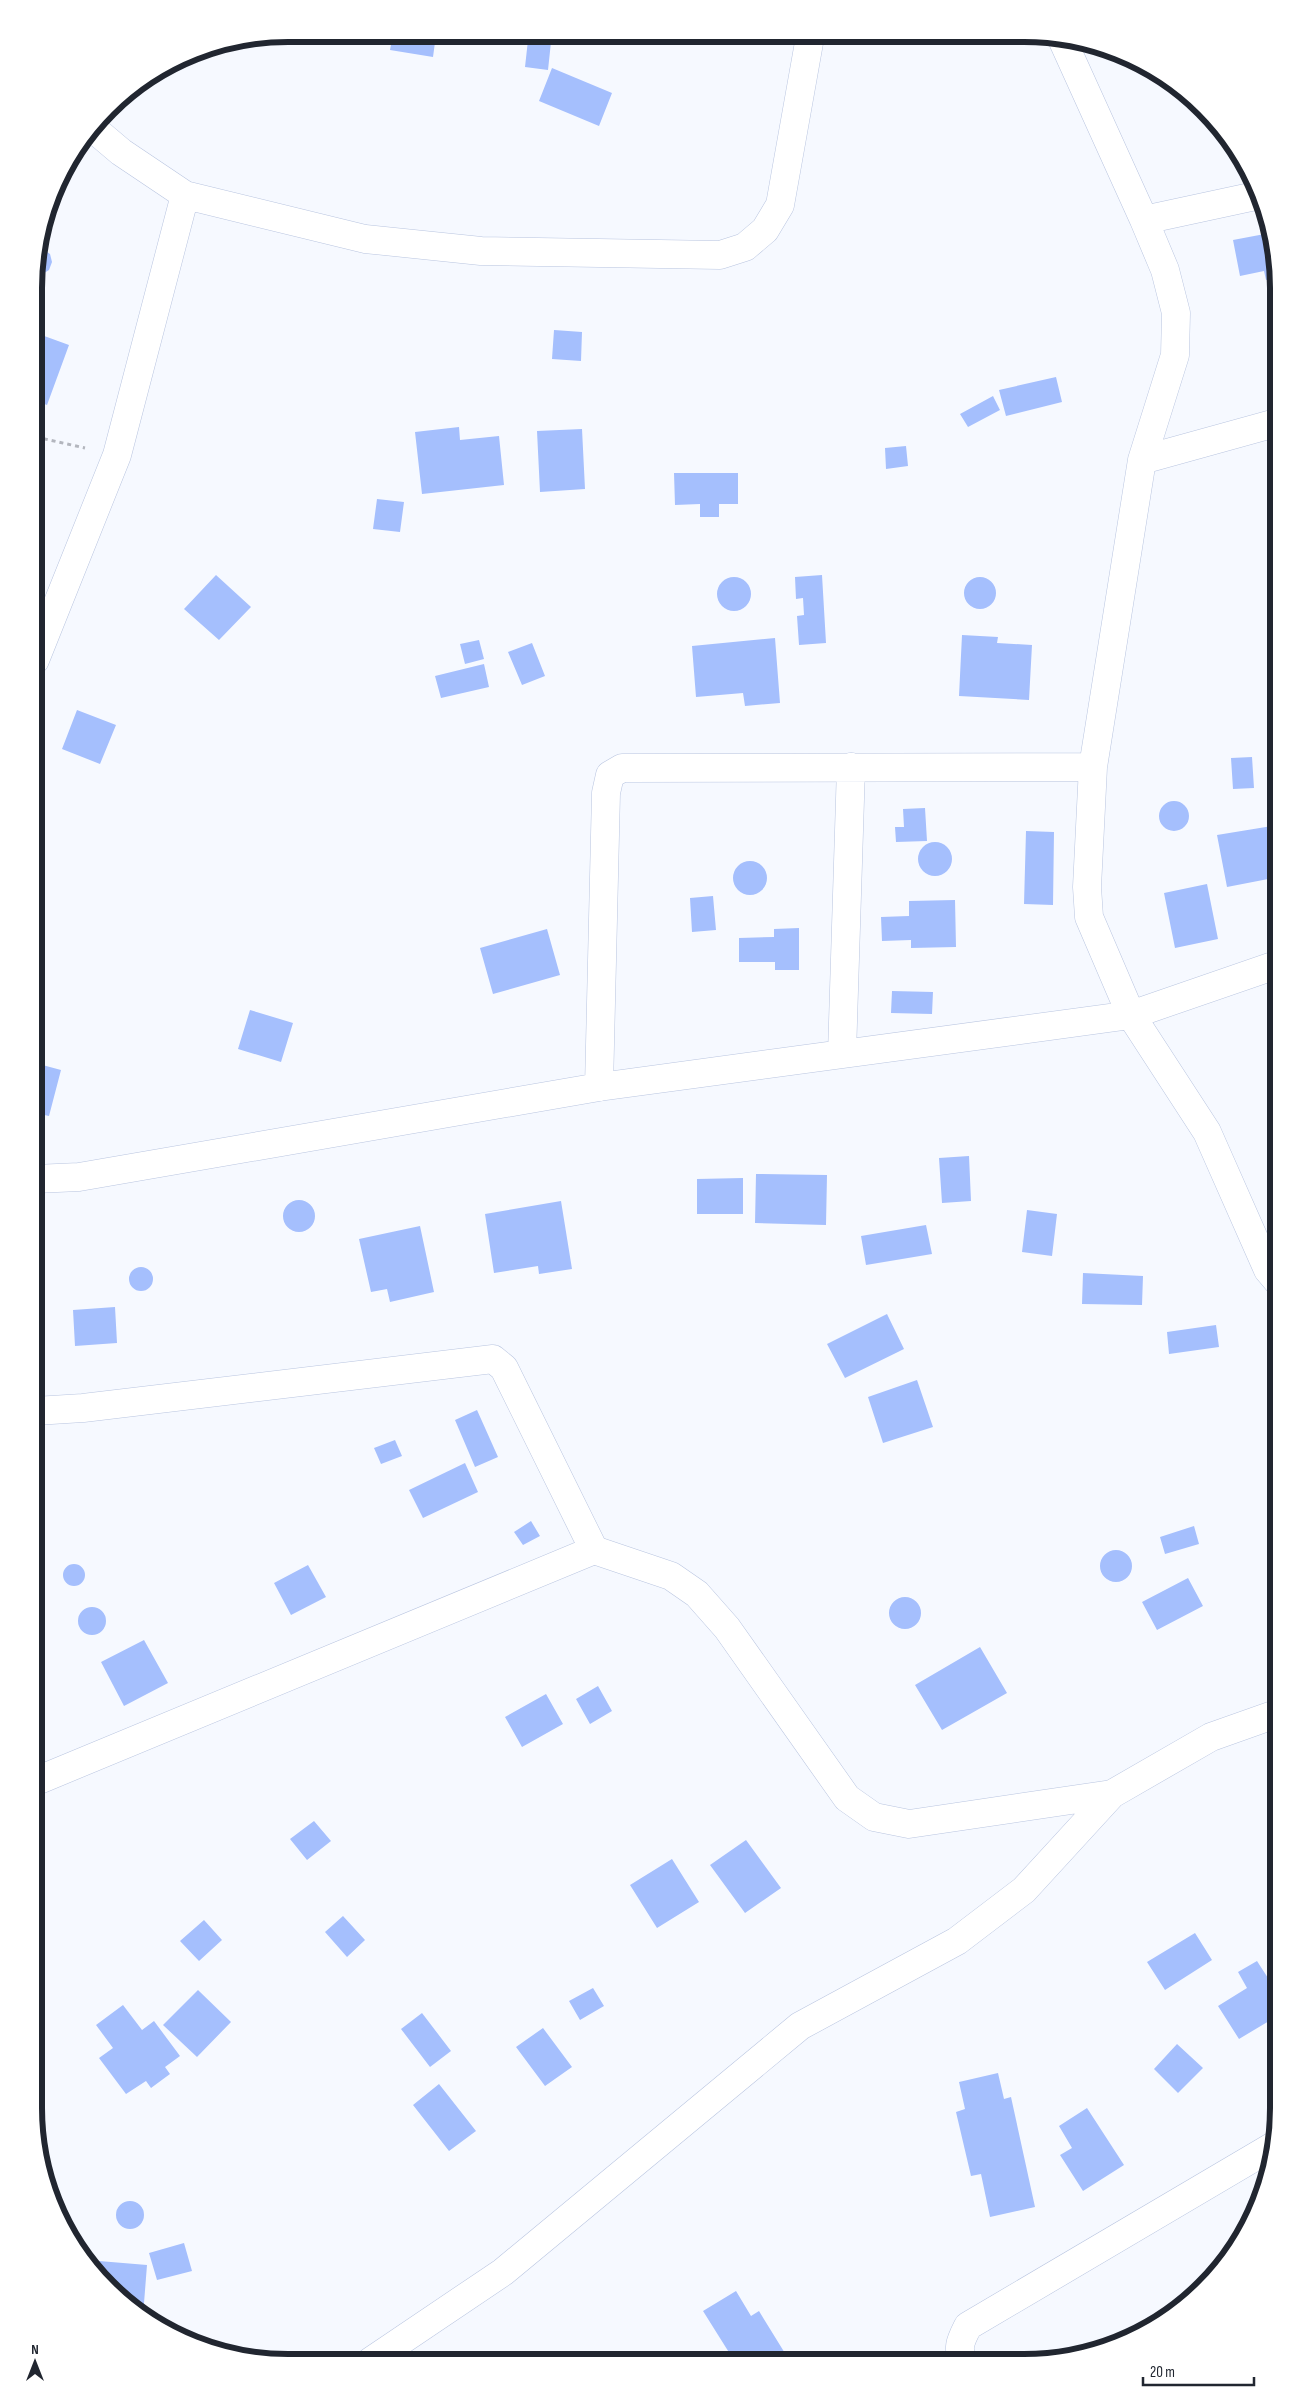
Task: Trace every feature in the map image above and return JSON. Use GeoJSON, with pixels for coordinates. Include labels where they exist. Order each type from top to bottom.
{"type":"FeatureCollection","features":[{"type":"Feature","properties":{"kind":"street"},"geometry":{"type":"LineString","coordinates":[[98,133],[121,152],[185,195],[375,240],[481,251],[720,255],[745,248],[765,230],[780,205],[809,42]]}},
{"type":"Feature","properties":{"kind":"street"},"geometry":{"type":"LineString","coordinates":[[1066,46],[1165,270],[1176,313],[1175,355],[1142,460],[1093,766],[1087,886],[1089,917],[1131,1015],[1207,1132],[1270,1272]]}},
{"type":"Feature","properties":{"kind":"street"},"geometry":{"type":"LineString","coordinates":[[42,642],[117,455],[185,195]]}},
{"type":"Feature","properties":{"kind":"street"},"geometry":{"type":"LineString","coordinates":[[1144,220],[1253,197]]}},
{"type":"Feature","properties":{"kind":"street"},"geometry":{"type":"LineString","coordinates":[[1142,460],[1270,424]]}},
{"type":"Feature","properties":{"kind":"street"},"geometry":{"type":"LineString","coordinates":[[599,1087],[606,792],[610,775],[622,768],[1093,766]]}},
{"type":"Feature","properties":{"kind":"street"},"geometry":{"type":"LineString","coordinates":[[842,1054],[851,767]]}},
{"type":"Feature","properties":{"kind":"street"},"geometry":{"type":"LineString","coordinates":[[42,1179],[79,1177],[599,1087],[1131,1015],[1270,967]]}},
{"type":"Feature","properties":{"kind":"street"},"geometry":{"type":"LineString","coordinates":[[42,1411],[83,1408],[493,1359],[504,1368],[594,1550]]}},
{"type":"Feature","properties":{"kind":"street"},"geometry":{"type":"LineString","coordinates":[[42,1779],[594,1550],[671,1576],[697,1594],[727,1628],[847,1798],[874,1817],[909,1824],[1112,1794]]}},
{"type":"Feature","properties":{"kind":"street"},"geometry":{"type":"LineString","coordinates":[[381,2354],[503,2272],[800,2026],[958,1941],[1024,1890],[1112,1794],[1211,1737],[1270,1717]]}},
{"type":"Feature","properties":{"kind":"street"},"geometry":{"type":"LineString","coordinates":[[959,2354],[960,2341],[968,2326],[1267,2150]]}},
{"type":"Feature","properties":{"kind":"path"},"geometry":{"type":"LineString","coordinates":[[42,438],[117,455]]}},
{"type":"Feature","properties":{"kind":"building"},"geometry":{"type":"Polygon","coordinates":[[[392,42],[435,42],[433,57],[390,50],[392,42]]]}},
{"type":"Feature","properties":{"kind":"building"},"geometry":{"type":"Polygon","coordinates":[[[528,42],[551,42],[548,70],[525,67],[528,42]]]}},
{"type":"Feature","properties":{"kind":"building"},"geometry":{"type":"Polygon","coordinates":[[[552,68],[612,93],[599,126],[539,101],[552,68]]]}},
{"type":"Feature","properties":{"kind":"building"},"geometry":{"type":"Polygon","coordinates":[[[1264,234],[1270,279],[1266,280],[1264,271],[1240,276],[1233,240],[1264,234]]]}},
{"type":"Feature","properties":{"kind":"building"},"geometry":{"type":"Polygon","coordinates":[[[46,251],[50,254],[52,262],[49,270],[43,274],[46,251]]]}},
{"type":"Feature","properties":{"kind":"building"},"geometry":{"type":"Polygon","coordinates":[[[554,330],[582,332],[581,361],[552,359],[554,330]]]}},
{"type":"Feature","properties":{"kind":"building"},"geometry":{"type":"Polygon","coordinates":[[[42,335],[69,345],[47,405],[42,403],[42,335]]]}},
{"type":"Feature","properties":{"kind":"building"},"geometry":{"type":"Polygon","coordinates":[[[1056,377],[1062,402],[1006,416],[999,390],[1056,377]]]}},
{"type":"Feature","properties":{"kind":"building"},"geometry":{"type":"Polygon","coordinates":[[[993,396],[1000,410],[968,427],[960,414],[993,396]]]}},
{"type":"Feature","properties":{"kind":"building"},"geometry":{"type":"Polygon","coordinates":[[[459,427],[460,440],[499,436],[504,485],[422,494],[415,432],[459,427]]]}},
{"type":"Feature","properties":{"kind":"building"},"geometry":{"type":"Polygon","coordinates":[[[582,429],[585,489],[540,492],[537,431],[582,429]]]}},
{"type":"Feature","properties":{"kind":"building"},"geometry":{"type":"Polygon","coordinates":[[[906,446],[908,466],[886,469],[885,448],[906,446]]]}},
{"type":"Feature","properties":{"kind":"building"},"geometry":{"type":"Polygon","coordinates":[[[674,473],[738,473],[738,504],[719,504],[719,517],[700,517],[700,504],[675,505],[674,473]]]}},
{"type":"Feature","properties":{"kind":"building"},"geometry":{"type":"Polygon","coordinates":[[[377,499],[404,502],[400,532],[373,529],[377,499]]]}},
{"type":"Feature","properties":{"kind":"building"},"geometry":{"type":"Polygon","coordinates":[[[216,575],[251,607],[219,640],[184,609],[216,575]]]}},
{"type":"Feature","properties":{"kind":"building"},"geometry":{"type":"Polygon","coordinates":[[[822,575],[826,643],[799,645],[797,616],[804,615],[803,598],[796,599],[795,577],[822,575]]]}},
{"type":"Feature","properties":{"kind":"building"},"geometry":{"type":"Polygon","coordinates":[[[734,577],[746,582],[751,594],[746,606],[734,611],[722,606],[717,594],[722,582],[734,577]]]}},
{"type":"Feature","properties":{"kind":"building"},"geometry":{"type":"Polygon","coordinates":[[[980,577],[986,578],[991,582],[995,587],[995,599],[991,604],[986,608],[980,609],[974,608],[969,604],[965,599],[964,593],[965,587],[969,582],[974,578],[980,577]]]}},
{"type":"Feature","properties":{"kind":"building"},"geometry":{"type":"Polygon","coordinates":[[[962,635],[998,637],[997,643],[1032,645],[1029,700],[959,696],[962,635]]]}},
{"type":"Feature","properties":{"kind":"building"},"geometry":{"type":"Polygon","coordinates":[[[775,638],[780,703],[745,706],[743,693],[696,697],[692,646],[775,638]]]}},
{"type":"Feature","properties":{"kind":"building"},"geometry":{"type":"Polygon","coordinates":[[[479,640],[484,659],[465,664],[460,644],[479,640]]]}},
{"type":"Feature","properties":{"kind":"building"},"geometry":{"type":"Polygon","coordinates":[[[532,643],[545,676],[522,685],[508,652],[532,643]]]}},
{"type":"Feature","properties":{"kind":"building"},"geometry":{"type":"Polygon","coordinates":[[[484,664],[489,687],[441,698],[435,676],[484,664]]]}},
{"type":"Feature","properties":{"kind":"building"},"geometry":{"type":"Polygon","coordinates":[[[77,710],[116,725],[100,764],[62,749],[77,710]]]}},
{"type":"Feature","properties":{"kind":"building"},"geometry":{"type":"Polygon","coordinates":[[[1252,757],[1254,788],[1233,789],[1231,758],[1252,757]]]}},
{"type":"Feature","properties":{"kind":"building"},"geometry":{"type":"Polygon","coordinates":[[[1174,801],[1184,806],[1189,816],[1184,826],[1174,831],[1164,826],[1159,816],[1164,806],[1174,801]]]}},
{"type":"Feature","properties":{"kind":"building"},"geometry":{"type":"Polygon","coordinates":[[[925,808],[927,841],[896,842],[895,827],[904,827],[903,809],[925,808]]]}},
{"type":"Feature","properties":{"kind":"building"},"geometry":{"type":"Polygon","coordinates":[[[1270,826],[1270,879],[1227,887],[1217,835],[1270,826]]]}},
{"type":"Feature","properties":{"kind":"building"},"geometry":{"type":"Polygon","coordinates":[[[1026,831],[1054,832],[1053,905],[1024,904],[1026,831]]]}},
{"type":"Feature","properties":{"kind":"building"},"geometry":{"type":"Polygon","coordinates":[[[935,842],[947,847],[952,859],[947,871],[935,876],[923,871],[918,859],[923,847],[935,842]]]}},
{"type":"Feature","properties":{"kind":"building"},"geometry":{"type":"Polygon","coordinates":[[[750,861],[757,862],[762,866],[766,871],[766,885],[762,890],[757,894],[750,895],[743,894],[738,890],[734,885],[733,878],[734,871],[738,866],[743,862],[750,861]]]}},
{"type":"Feature","properties":{"kind":"building"},"geometry":{"type":"Polygon","coordinates":[[[1207,884],[1218,939],[1175,948],[1164,893],[1207,884]]]}},
{"type":"Feature","properties":{"kind":"building"},"geometry":{"type":"Polygon","coordinates":[[[713,896],[716,930],[692,932],[690,898],[713,896]]]}},
{"type":"Feature","properties":{"kind":"building"},"geometry":{"type":"Polygon","coordinates":[[[955,900],[956,947],[911,948],[911,940],[882,941],[881,917],[909,916],[909,901],[955,900]]]}},
{"type":"Feature","properties":{"kind":"building"},"geometry":{"type":"Polygon","coordinates":[[[799,928],[799,970],[775,970],[775,962],[739,962],[739,938],[774,937],[774,929],[799,928]]]}},
{"type":"Feature","properties":{"kind":"building"},"geometry":{"type":"Polygon","coordinates":[[[547,929],[560,975],[493,994],[480,948],[547,929]]]}},
{"type":"Feature","properties":{"kind":"building"},"geometry":{"type":"Polygon","coordinates":[[[892,991],[933,992],[932,1014],[891,1013],[892,991]]]}},
{"type":"Feature","properties":{"kind":"building"},"geometry":{"type":"Polygon","coordinates":[[[250,1010],[293,1023],[281,1062],[238,1049],[250,1010]]]}},
{"type":"Feature","properties":{"kind":"building"},"geometry":{"type":"Polygon","coordinates":[[[42,1065],[61,1070],[49,1116],[42,1114],[42,1065]]]}},
{"type":"Feature","properties":{"kind":"building"},"geometry":{"type":"Polygon","coordinates":[[[969,1156],[971,1201],[942,1203],[939,1158],[969,1156]]]}},
{"type":"Feature","properties":{"kind":"building"},"geometry":{"type":"Polygon","coordinates":[[[756,1174],[827,1175],[826,1225],[755,1223],[756,1174]]]}},
{"type":"Feature","properties":{"kind":"building"},"geometry":{"type":"Polygon","coordinates":[[[743,1178],[743,1214],[697,1214],[697,1179],[743,1178]]]}},
{"type":"Feature","properties":{"kind":"building"},"geometry":{"type":"Polygon","coordinates":[[[299,1200],[305,1201],[310,1205],[314,1210],[314,1222],[310,1227],[305,1231],[299,1232],[293,1231],[288,1227],[284,1222],[283,1216],[284,1210],[288,1205],[293,1201],[299,1200]]]}},
{"type":"Feature","properties":{"kind":"building"},"geometry":{"type":"Polygon","coordinates":[[[561,1201],[572,1269],[539,1274],[538,1266],[494,1273],[485,1214],[561,1201]]]}},
{"type":"Feature","properties":{"kind":"building"},"geometry":{"type":"Polygon","coordinates":[[[1027,1210],[1057,1214],[1052,1256],[1022,1252],[1027,1210]]]}},
{"type":"Feature","properties":{"kind":"building"},"geometry":{"type":"Polygon","coordinates":[[[926,1225],[932,1254],[866,1265],[861,1236],[926,1225]]]}},
{"type":"Feature","properties":{"kind":"building"},"geometry":{"type":"Polygon","coordinates":[[[420,1226],[434,1292],[390,1302],[387,1289],[371,1292],[359,1239],[420,1226]]]}},
{"type":"Feature","properties":{"kind":"building"},"geometry":{"type":"Polygon","coordinates":[[[141,1267],[150,1270],[153,1279],[150,1288],[141,1291],[132,1288],[129,1279],[132,1270],[141,1267]]]}},
{"type":"Feature","properties":{"kind":"building"},"geometry":{"type":"Polygon","coordinates":[[[1083,1273],[1143,1276],[1142,1305],[1082,1304],[1083,1273]]]}},
{"type":"Feature","properties":{"kind":"building"},"geometry":{"type":"Polygon","coordinates":[[[115,1307],[117,1343],[75,1346],[73,1310],[115,1307]]]}},
{"type":"Feature","properties":{"kind":"building"},"geometry":{"type":"Polygon","coordinates":[[[887,1314],[904,1349],[845,1378],[827,1344],[887,1314]]]}},
{"type":"Feature","properties":{"kind":"building"},"geometry":{"type":"Polygon","coordinates":[[[1216,1325],[1219,1347],[1169,1354],[1167,1332],[1216,1325]]]}},
{"type":"Feature","properties":{"kind":"building"},"geometry":{"type":"Polygon","coordinates":[[[917,1380],[933,1427],[883,1443],[868,1397],[917,1380]]]}},
{"type":"Feature","properties":{"kind":"building"},"geometry":{"type":"Polygon","coordinates":[[[477,1410],[498,1457],[475,1467],[455,1420],[477,1410]]]}},
{"type":"Feature","properties":{"kind":"building"},"geometry":{"type":"Polygon","coordinates":[[[395,1440],[402,1456],[381,1464],[374,1448],[395,1440]]]}},
{"type":"Feature","properties":{"kind":"building"},"geometry":{"type":"Polygon","coordinates":[[[465,1463],[478,1492],[423,1518],[409,1490],[465,1463]]]}},
{"type":"Feature","properties":{"kind":"building"},"geometry":{"type":"Polygon","coordinates":[[[531,1521],[540,1536],[523,1545],[514,1532],[531,1521]]]}},
{"type":"Feature","properties":{"kind":"building"},"geometry":{"type":"Polygon","coordinates":[[[1194,1526],[1199,1544],[1165,1554],[1160,1537],[1194,1526]]]}},
{"type":"Feature","properties":{"kind":"building"},"geometry":{"type":"Polygon","coordinates":[[[1116,1550],[1128,1554],[1132,1566],[1128,1578],[1116,1582],[1104,1578],[1100,1566],[1104,1554],[1116,1550]]]}},
{"type":"Feature","properties":{"kind":"building"},"geometry":{"type":"Polygon","coordinates":[[[74,1564],[82,1567],[85,1575],[82,1583],[74,1586],[66,1583],[63,1575],[66,1567],[74,1564]]]}},
{"type":"Feature","properties":{"kind":"building"},"geometry":{"type":"Polygon","coordinates":[[[308,1565],[326,1597],[291,1615],[274,1583],[308,1565]]]}},
{"type":"Feature","properties":{"kind":"building"},"geometry":{"type":"Polygon","coordinates":[[[1188,1578],[1203,1606],[1157,1630],[1142,1602],[1188,1578]]]}},
{"type":"Feature","properties":{"kind":"building"},"geometry":{"type":"Polygon","coordinates":[[[905,1597],[911,1598],[916,1602],[920,1607],[920,1619],[916,1624],[911,1628],[905,1629],[899,1628],[894,1624],[890,1619],[889,1613],[890,1607],[894,1602],[899,1598],[905,1597]]]}},
{"type":"Feature","properties":{"kind":"building"},"geometry":{"type":"Polygon","coordinates":[[[92,1607],[102,1611],[106,1621],[102,1631],[92,1635],[82,1631],[78,1621],[82,1611],[92,1607]]]}},
{"type":"Feature","properties":{"kind":"building"},"geometry":{"type":"Polygon","coordinates":[[[144,1640],[168,1683],[124,1706],[101,1662],[144,1640]]]}},
{"type":"Feature","properties":{"kind":"building"},"geometry":{"type":"Polygon","coordinates":[[[980,1647],[1007,1693],[942,1730],[915,1685],[980,1647]]]}},
{"type":"Feature","properties":{"kind":"building"},"geometry":{"type":"Polygon","coordinates":[[[598,1686],[612,1711],[590,1724],[576,1699],[598,1686]]]}},
{"type":"Feature","properties":{"kind":"building"},"geometry":{"type":"Polygon","coordinates":[[[546,1694],[563,1724],[522,1747],[505,1717],[546,1694]]]}},
{"type":"Feature","properties":{"kind":"building"},"geometry":{"type":"Polygon","coordinates":[[[314,1821],[331,1841],[307,1860],[290,1839],[314,1821]]]}},
{"type":"Feature","properties":{"kind":"building"},"geometry":{"type":"Polygon","coordinates":[[[746,1840],[781,1888],[745,1913],[710,1865],[746,1840]]]}},
{"type":"Feature","properties":{"kind":"building"},"geometry":{"type":"Polygon","coordinates":[[[672,1859],[699,1902],[657,1928],[630,1885],[672,1859]]]}},
{"type":"Feature","properties":{"kind":"building"},"geometry":{"type":"Polygon","coordinates":[[[343,1916],[365,1940],[347,1957],[325,1932],[343,1916]]]}},
{"type":"Feature","properties":{"kind":"building"},"geometry":{"type":"Polygon","coordinates":[[[204,1920],[222,1940],[199,1961],[180,1941],[204,1920]]]}},
{"type":"Feature","properties":{"kind":"building"},"geometry":{"type":"Polygon","coordinates":[[[1195,1933],[1212,1960],[1165,1990],[1147,1962],[1195,1933]]]}},
{"type":"Feature","properties":{"kind":"building"},"geometry":{"type":"Polygon","coordinates":[[[1257,1961],[1270,1981],[1270,2020],[1239,2039],[1218,2006],[1247,1988],[1238,1972],[1257,1961]]]}},
{"type":"Feature","properties":{"kind":"building"},"geometry":{"type":"Polygon","coordinates":[[[593,1988],[604,2006],[580,2020],[569,2001],[593,1988]]]}},
{"type":"Feature","properties":{"kind":"building"},"geometry":{"type":"Polygon","coordinates":[[[198,1990],[231,2022],[197,2057],[163,2025],[198,1990]]]}},
{"type":"Feature","properties":{"kind":"building"},"geometry":{"type":"Polygon","coordinates":[[[123,2005],[142,2030],[154,2021],[180,2056],[165,2067],[170,2074],[151,2088],[146,2081],[126,2094],[99,2058],[113,2048],[96,2025],[123,2005]]]}},
{"type":"Feature","properties":{"kind":"building"},"geometry":{"type":"Polygon","coordinates":[[[422,2013],[451,2051],[430,2067],[401,2029],[422,2013]]]}},
{"type":"Feature","properties":{"kind":"building"},"geometry":{"type":"Polygon","coordinates":[[[543,2028],[572,2067],[545,2086],[516,2047],[543,2028]]]}},
{"type":"Feature","properties":{"kind":"building"},"geometry":{"type":"Polygon","coordinates":[[[1177,2044],[1203,2068],[1178,2093],[1154,2069],[1177,2044]]]}},
{"type":"Feature","properties":{"kind":"building"},"geometry":{"type":"Polygon","coordinates":[[[998,2073],[1004,2099],[1011,2097],[1035,2207],[990,2217],[981,2174],[971,2176],[956,2112],[965,2109],[959,2082],[998,2073]]]}},
{"type":"Feature","properties":{"kind":"building"},"geometry":{"type":"Polygon","coordinates":[[[439,2084],[476,2131],[449,2151],[413,2105],[439,2084]]]}},
{"type":"Feature","properties":{"kind":"building"},"geometry":{"type":"Polygon","coordinates":[[[1087,2108],[1124,2165],[1083,2191],[1060,2155],[1072,2148],[1059,2126],[1087,2108]]]}},
{"type":"Feature","properties":{"kind":"building"},"geometry":{"type":"Polygon","coordinates":[[[130,2201],[140,2205],[144,2215],[140,2225],[130,2229],[120,2225],[116,2215],[120,2205],[130,2201]]]}},
{"type":"Feature","properties":{"kind":"building"},"geometry":{"type":"Polygon","coordinates":[[[184,2243],[192,2271],[157,2280],[149,2253],[184,2243]]]}},
{"type":"Feature","properties":{"kind":"building"},"geometry":{"type":"Polygon","coordinates":[[[99,2261],[147,2265],[144,2307],[114,2283],[99,2265],[99,2261]]]}},
{"type":"Feature","properties":{"kind":"building"},"geometry":{"type":"Polygon","coordinates":[[[736,2291],[751,2316],[759,2311],[785,2354],[730,2354],[703,2311],[736,2291]]]}}]}
